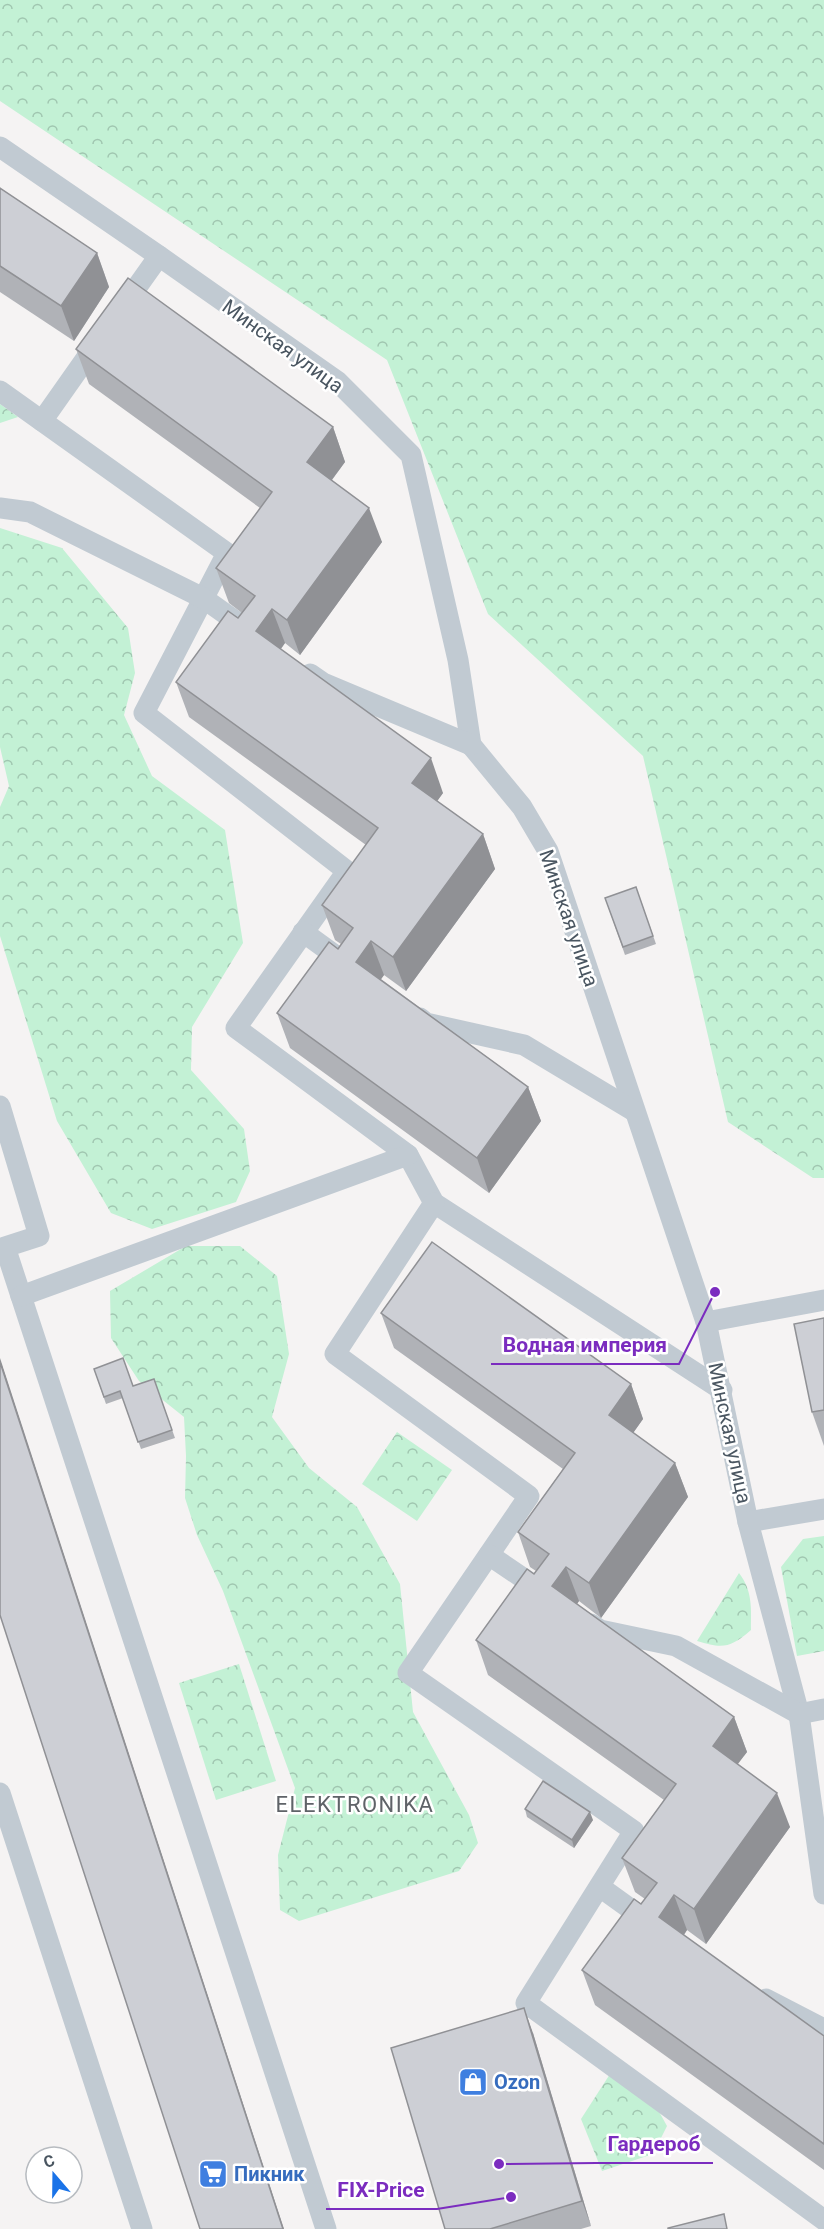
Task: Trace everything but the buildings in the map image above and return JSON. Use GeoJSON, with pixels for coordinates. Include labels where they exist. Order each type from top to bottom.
{"type":"FeatureCollection","features":[{"type":"Feature","properties":{"kind":"lane","name":"Минская улица"},"geometry":{"type":"LineString","coordinates":[[0,147],[337,381],[411,455],[458,660],[471,745],[522,807],[548,851],[706,1322],[748,1522],[799,1714],[824,1894]]}},
{"type":"Feature","properties":{"kind":"lane"},"geometry":{"type":"LineString","coordinates":[[42,421],[159,256]]}},
{"type":"Feature","properties":{"kind":"lane"},"geometry":{"type":"LineString","coordinates":[[0,391],[227,553],[144,713],[347,871],[236,1028],[408,1155],[434,1203],[722,1390]]}},
{"type":"Feature","properties":{"kind":"lane"},"geometry":{"type":"LineString","coordinates":[[0,508],[30,512],[203,598],[268,644]]}},
{"type":"Feature","properties":{"kind":"lane"},"geometry":{"type":"LineString","coordinates":[[296,664],[323,683],[471,745]]}},
{"type":"Feature","properties":{"kind":"lane"},"geometry":{"type":"LineString","coordinates":[[303,932],[360,974]]}},
{"type":"Feature","properties":{"kind":"lane"},"geometry":{"type":"LineString","coordinates":[[407,1009],[426,1023],[524,1045],[634,1111]]}},
{"type":"Feature","properties":{"kind":"lane"},"geometry":{"type":"LineString","coordinates":[[0,1106],[39,1236],[3,1248],[21,1296],[326,2229]]}},
{"type":"Feature","properties":{"kind":"lane"},"geometry":{"type":"LineString","coordinates":[[21,1296],[408,1155]]}},
{"type":"Feature","properties":{"kind":"lane"},"geometry":{"type":"LineString","coordinates":[[434,1203],[335,1354],[529,1496],[408,1673],[634,1831],[526,2003],[824,2220]]}},
{"type":"Feature","properties":{"kind":"lane"},"geometry":{"type":"LineString","coordinates":[[706,1322],[824,1300]]}},
{"type":"Feature","properties":{"kind":"lane"},"geometry":{"type":"LineString","coordinates":[[748,1522],[824,1509]]}},
{"type":"Feature","properties":{"kind":"lane"},"geometry":{"type":"LineString","coordinates":[[489,1555],[600,1630],[676,1646],[799,1714],[824,1709]]}},
{"type":"Feature","properties":{"kind":"lane"},"geometry":{"type":"LineString","coordinates":[[0,1793],[142,2229]]}},
{"type":"Feature","properties":{"kind":"lane"},"geometry":{"type":"LineString","coordinates":[[600,1887],[665,1934]]}},
{"type":"Feature","properties":{"kind":"lane"},"geometry":{"type":"LineString","coordinates":[[752,1991],[824,2029]]}},
{"type":"Feature","properties":{"kind":"green space"},"geometry":{"type":"Polygon","coordinates":[[[0,0],[824,0],[824,1178],[813,1178],[728,1122],[643,756],[488,614],[387,360],[0,101],[0,0]]]}},
{"type":"Feature","properties":{"kind":"green space"},"geometry":{"type":"Polygon","coordinates":[[[0,404],[18,417],[0,423],[0,404]]]}},
{"type":"Feature","properties":{"kind":"green space"},"geometry":{"type":"Polygon","coordinates":[[[0,528],[62,548],[128,628],[135,673],[124,715],[152,776],[225,830],[243,943],[192,1027],[191,1070],[244,1129],[250,1171],[236,1202],[152,1229],[111,1213],[57,1121],[0,936],[0,807],[9,786],[0,747],[0,528]]]}},
{"type":"Feature","properties":{"kind":"green space"},"geometry":{"type":"Polygon","coordinates":[[[186,1246],[240,1246],[277,1276],[289,1354],[272,1417],[309,1468],[357,1507],[400,1584],[413,1712],[469,1815],[478,1843],[459,1871],[299,1921],[280,1910],[278,1855],[295,1788],[223,1591],[197,1535],[185,1498],[184,1417],[139,1381],[111,1338],[110,1291],[186,1246]]]}},
{"type":"Feature","properties":{"kind":"green space"},"geometry":{"type":"Polygon","coordinates":[[[397,1432],[452,1470],[417,1521],[362,1484],[397,1432]]]}},
{"type":"Feature","properties":{"kind":"green space"},"geometry":{"type":"Polygon","coordinates":[[[824,1536],[824,1651],[797,1656],[781,1567],[803,1539],[824,1536]]]}},
{"type":"Feature","properties":{"kind":"green space"},"geometry":{"type":"Polygon","coordinates":[[[739,1573],[749,1593],[751,1630],[732,1644],[720,1646],[697,1641],[739,1573]]]}},
{"type":"Feature","properties":{"kind":"green space"},"geometry":{"type":"Polygon","coordinates":[[[239,1664],[276,1781],[216,1800],[179,1683],[239,1664]]]}},
{"type":"Feature","properties":{"kind":"green space"},"geometry":{"type":"Polygon","coordinates":[[[610,2074],[657,2108],[667,2126],[653,2154],[602,2171],[581,2119],[610,2074]]]}},
{"type":"Feature","properties":{"kind":"place","name":"Водная империя"},"geometry":{"type":"Point","coordinates":[715,1292]}},
{"type":"Feature","properties":{"kind":"place","name":"Ozon"},"geometry":{"type":"Point","coordinates":[473,2082]}},
{"type":"Feature","properties":{"kind":"place","name":"Гардероб"},"geometry":{"type":"Point","coordinates":[499,2164]}},
{"type":"Feature","properties":{"kind":"place","name":"Пикник"},"geometry":{"type":"Point","coordinates":[213,2174]}},
{"type":"Feature","properties":{"kind":"place","name":"FIX-Price"},"geometry":{"type":"Point","coordinates":[511,2197]}},
{"type":"Feature","properties":{"kind":"district","name":"ELEKTRONIKA"},"geometry":{"type":"Point","coordinates":[355,1804]}}]}
